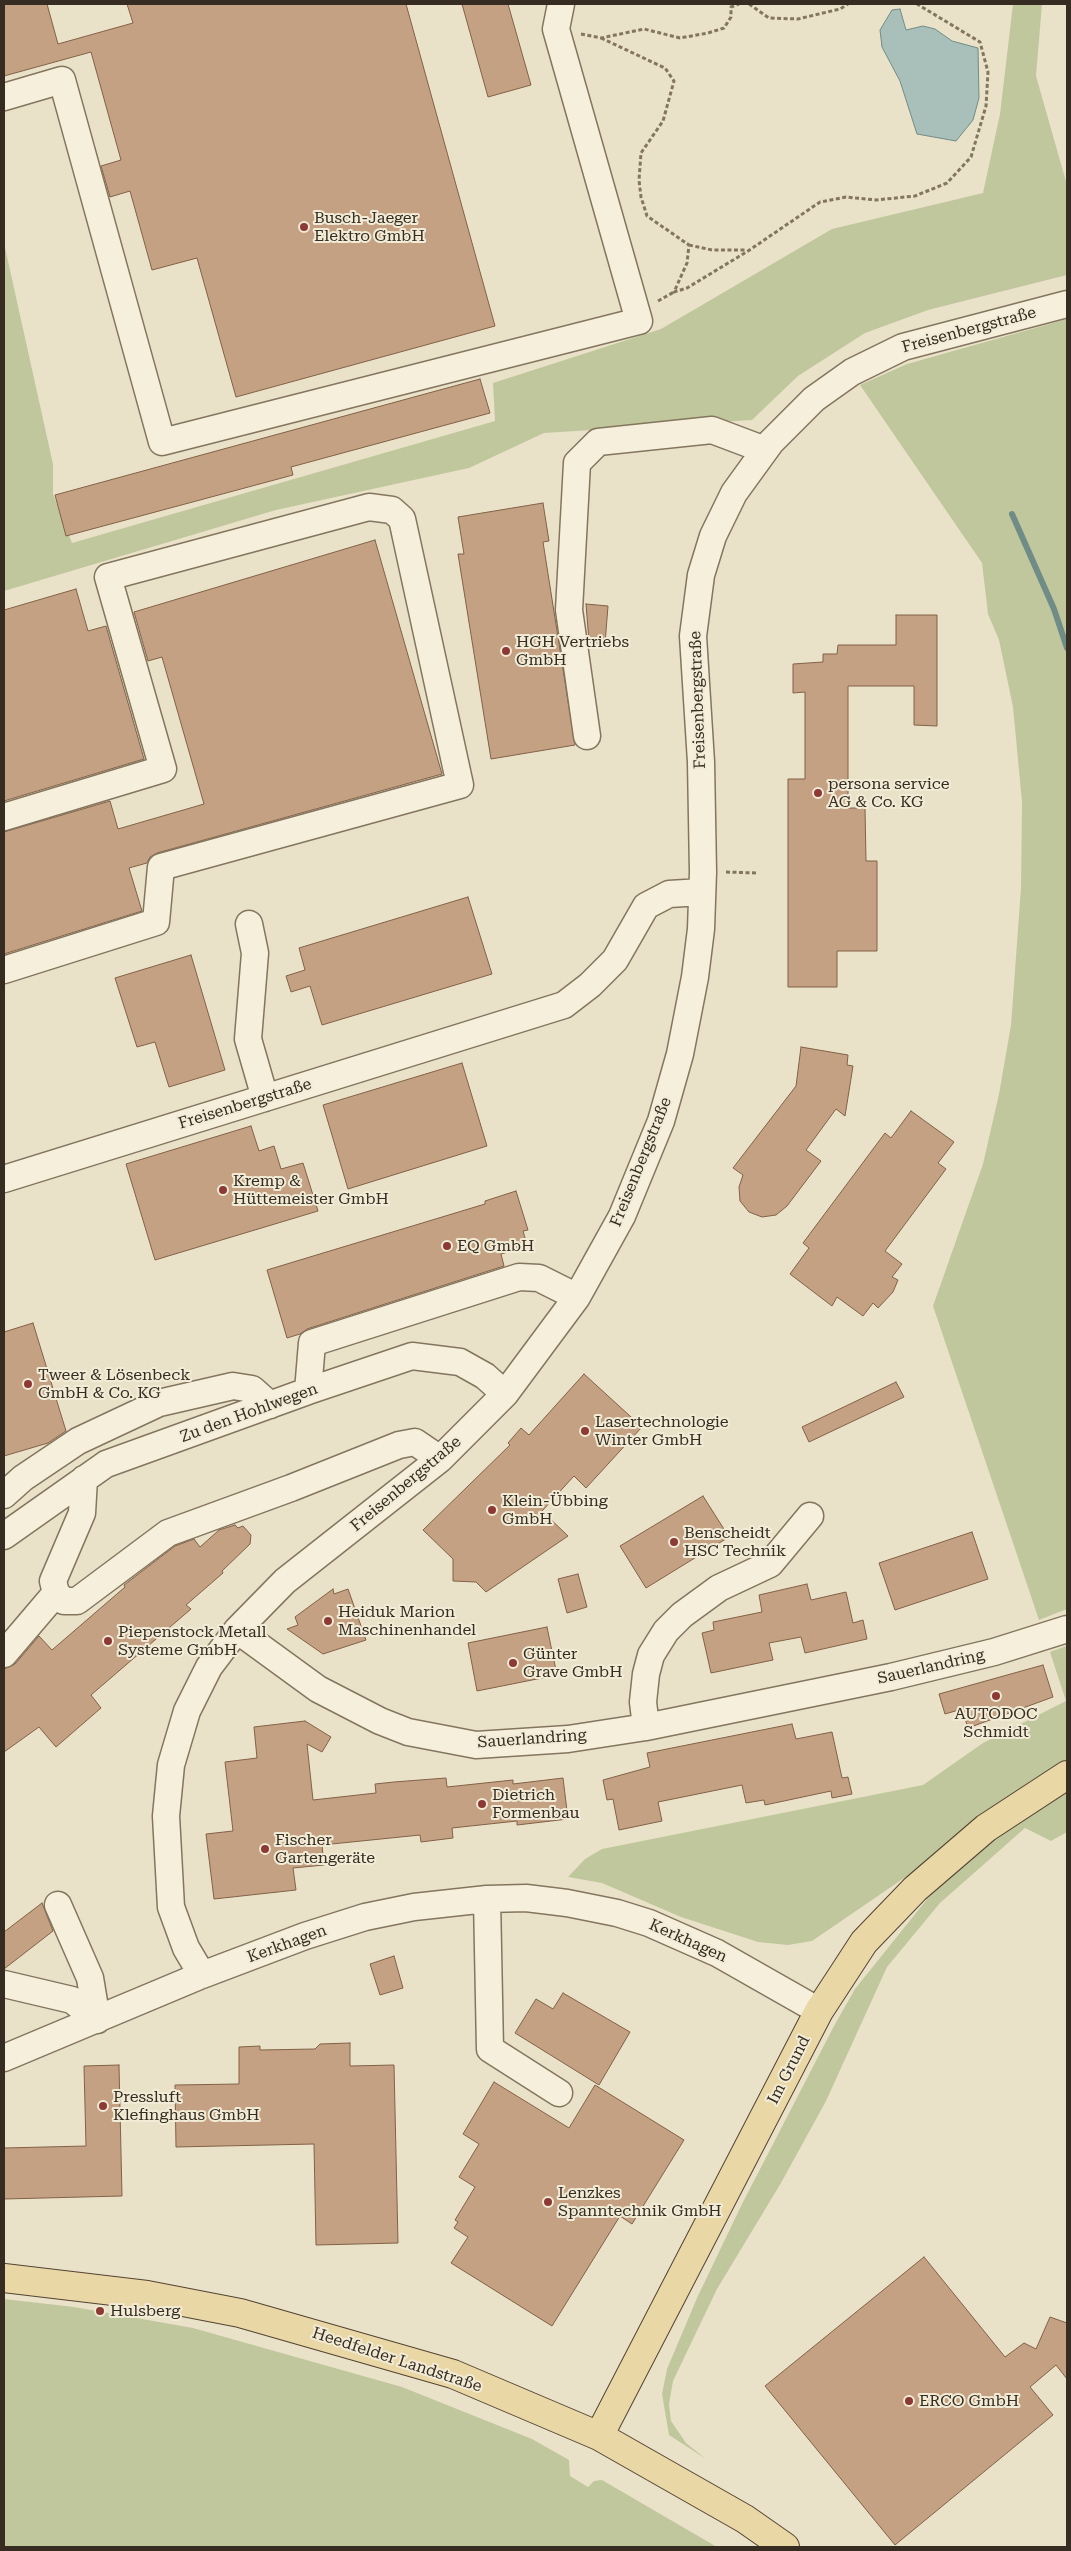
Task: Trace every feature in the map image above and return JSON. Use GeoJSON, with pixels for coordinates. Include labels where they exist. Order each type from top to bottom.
{"type":"FeatureCollection","features":[{"type":"Feature","properties":{"kind":"main road","name":"Im Grund"},"geometry":{"type":"LineString","coordinates":[[599,2436],[818,2011],[864,1942],[915,1889],[986,1828],[1067,1775]]}},
{"type":"Feature","properties":{"kind":"main road","name":"Heedfelder Landstraße"},"geometry":{"type":"LineString","coordinates":[[4,2278],[148,2295],[240,2313],[453,2374],[599,2436],[745,2519],[784,2547]]}},
{"type":"Feature","properties":{"kind":"street"},"geometry":{"type":"LineString","coordinates":[[4,96],[62,80],[162,442],[639,321],[556,29],[561,4]]}},
{"type":"Feature","properties":{"kind":"street","name":"Freisenbergstraße"},"geometry":{"type":"LineString","coordinates":[[202,1975],[183,1941],[171,1907],[167,1851],[167,1807],[171,1765],[188,1711],[209,1667],[237,1630],[284,1581],[440,1459],[505,1394],[577,1297],[622,1216],[661,1121],[680,1054],[695,977],[702,882],[701,762],[693,636],[701,575],[713,536],[734,492],[765,450],[814,400],[852,372],[902,346],[1067,304]]}},
{"type":"Feature","properties":{"kind":"street"},"geometry":{"type":"LineString","coordinates":[[587,736],[569,610],[577,463],[598,442],[712,430],[765,450]]}},
{"type":"Feature","properties":{"kind":"street"},"geometry":{"type":"LineString","coordinates":[[4,817],[163,769],[108,577],[369,507],[392,510],[402,519],[460,785],[161,867],[156,922],[4,970]]}},
{"type":"Feature","properties":{"kind":"street","name":"Freisenbergstraße"},"geometry":{"type":"LineString","coordinates":[[4,1179],[564,1005],[590,985],[615,960],[646,906],[670,894],[702,882]]}},
{"type":"Feature","properties":{"kind":"street"},"geometry":{"type":"LineString","coordinates":[[249,924],[255,953],[248,1039],[265,1098]]}},
{"type":"Feature","properties":{"kind":"street"},"geometry":{"type":"LineString","coordinates":[[308,1391],[312,1343],[519,1277],[539,1278],[577,1297]]}},
{"type":"Feature","properties":{"kind":"street","name":"Zu den Hohlwegen"},"geometry":{"type":"LineString","coordinates":[[4,1536],[106,1464],[308,1391],[412,1356],[460,1362],[486,1376],[505,1394]]}},
{"type":"Feature","properties":{"kind":"street"},"geometry":{"type":"LineString","coordinates":[[4,1495],[24,1478],[78,1441],[159,1403],[233,1386],[252,1389],[270,1405]]}},
{"type":"Feature","properties":{"kind":"street"},"geometry":{"type":"LineString","coordinates":[[84,1479],[82,1513],[54,1580],[56,1593],[64,1601],[78,1601],[168,1533],[291,1488],[399,1445],[415,1442],[440,1459]]}},
{"type":"Feature","properties":{"kind":"street"},"geometry":{"type":"LineString","coordinates":[[646,1727],[643,1702],[646,1674],[651,1655],[666,1630],[682,1615],[719,1588],[770,1564],[810,1516]]}},
{"type":"Feature","properties":{"kind":"street"},"geometry":{"type":"LineString","coordinates":[[4,1654],[56,1593]]}},
{"type":"Feature","properties":{"kind":"street","name":"Sauerlandring"},"geometry":{"type":"LineString","coordinates":[[237,1630],[318,1689],[380,1721],[408,1732],[476,1745],[568,1739],[646,1727],[901,1674],[994,1652],[1067,1629]]}},
{"type":"Feature","properties":{"kind":"street","name":"Kerkhagen"},"geometry":{"type":"LineString","coordinates":[[4,2058],[202,1975],[305,1936],[364,1917],[414,1906],[487,1899],[526,1898],[567,1903],[649,1923],[717,1953],[818,2011]]}},
{"type":"Feature","properties":{"kind":"street"},"geometry":{"type":"LineString","coordinates":[[487,1899],[490,2049],[559,2092]]}},
{"type":"Feature","properties":{"kind":"street"},"geometry":{"type":"LineString","coordinates":[[58,1905],[90,1978],[97,2020]]}},
{"type":"Feature","properties":{"kind":"street"},"geometry":{"type":"LineString","coordinates":[[4,1984],[72,2000],[97,2020]]}},
{"type":"Feature","properties":{"kind":"path"},"geometry":{"type":"LineString","coordinates":[[601,38],[644,29],[680,38],[708,33],[724,28],[731,17],[731,7],[740,4]]}},
{"type":"Feature","properties":{"kind":"path"},"geometry":{"type":"LineString","coordinates":[[749,4],[770,18],[798,19],[840,9],[848,4]]}},
{"type":"Feature","properties":{"kind":"path"},"geometry":{"type":"LineString","coordinates":[[689,245],[687,263],[674,292],[687,288],[820,202],[846,197],[876,200],[915,196],[947,183],[972,157],[986,106],[988,72],[980,42],[917,4]]}},
{"type":"Feature","properties":{"kind":"path"},"geometry":{"type":"LineString","coordinates":[[556,29],[601,38],[665,68],[674,81],[663,122],[641,153],[639,180],[647,216],[689,245],[712,250],[748,250]]}},
{"type":"Feature","properties":{"kind":"path"},"geometry":{"type":"LineString","coordinates":[[702,882],[757,873]]}},
{"type":"Feature","properties":{"kind":"green space"},"geometry":{"type":"Polygon","coordinates":[[[1013,4],[1042,4],[1036,76],[1067,185],[1067,275],[928,310],[865,333],[798,376],[752,420],[544,433],[469,468],[276,510],[4,591],[4,243],[53,464],[53,494],[72,543],[495,421],[493,383],[661,329],[832,229],[983,193],[1000,114],[1013,4]]]}},
{"type":"Feature","properties":{"kind":"green space"},"geometry":{"type":"Polygon","coordinates":[[[1067,319],[1067,1609],[1039,1620],[933,1306],[983,1164],[999,1094],[1011,1025],[1021,888],[1022,802],[1013,707],[999,640],[988,614],[982,563],[860,385],[907,364],[1067,319]]]}},
{"type":"Feature","properties":{"kind":"green space"},"geometry":{"type":"Polygon","coordinates":[[[1066,1646],[1067,1761],[1013,1794],[910,1874],[812,1941],[788,1945],[758,1942],[681,1917],[602,1883],[568,1877],[585,1859],[602,1849],[923,1785],[983,1743],[1066,1701],[1050,1652],[1066,1646]]]}},
{"type":"Feature","properties":{"kind":"green space"},"geometry":{"type":"Polygon","coordinates":[[[1067,1790],[1067,1832],[1051,1841],[1025,1828],[940,1903],[887,1967],[826,2101],[781,2183],[717,2289],[673,2381],[669,2404],[671,2421],[686,2443],[706,2459],[669,2435],[662,2394],[667,2369],[697,2298],[741,2206],[834,2026],[855,1989],[928,1898],[994,1836],[1067,1790]]]}},
{"type":"Feature","properties":{"kind":"green space"},"geometry":{"type":"Polygon","coordinates":[[[4,2299],[74,2307],[193,2328],[402,2387],[532,2439],[569,2460],[570,2476],[588,2487],[594,2481],[602,2480],[717,2547],[4,2547],[4,2299]]]}},
{"type":"Feature","properties":{"kind":"water"},"geometry":{"type":"Polygon","coordinates":[[[900,9],[906,30],[923,26],[935,29],[952,41],[978,48],[979,98],[973,120],[956,141],[917,134],[900,81],[882,47],[880,30],[892,10],[900,9]]]}},
{"type":"Feature","properties":{"kind":"building","name":"Busch-Jaeger Elektro GmbH"},"geometry":{"type":"Polygon","coordinates":[[[4,4],[47,4],[58,44],[133,23],[127,4],[406,4],[495,326],[236,397],[197,258],[152,270],[130,191],[110,197],[101,166],[121,160],[91,52],[4,76],[4,4]]]}},
{"type":"Feature","properties":{"kind":"building"},"geometry":{"type":"Polygon","coordinates":[[[462,4],[508,4],[531,85],[488,97],[462,4]]]}},
{"type":"Feature","properties":{"kind":"building"},"geometry":{"type":"Polygon","coordinates":[[[480,379],[490,413],[291,467],[293,475],[66,536],[55,495],[480,379]]]}},
{"type":"Feature","properties":{"kind":"building","name":"HGH Vertriebs GmbH"},"geometry":{"type":"Polygon","coordinates":[[[543,503],[549,541],[543,542],[575,745],[491,759],[458,554],[464,554],[458,517],[543,503]]]}},
{"type":"Feature","properties":{"kind":"building"},"geometry":{"type":"Polygon","coordinates":[[[375,540],[442,774],[157,853],[150,857],[147,863],[129,868],[142,911],[4,954],[4,832],[110,801],[118,829],[204,804],[162,657],[148,661],[134,612],[375,540]]]}},
{"type":"Feature","properties":{"kind":"building"},"geometry":{"type":"Polygon","coordinates":[[[76,589],[88,631],[106,626],[144,759],[4,801],[4,610],[76,589]]]}},
{"type":"Feature","properties":{"kind":"building"},"geometry":{"type":"Polygon","coordinates":[[[586,604],[608,606],[605,644],[589,642],[586,604]]]}},
{"type":"Feature","properties":{"kind":"building","name":"persona service AG & Co. KG"},"geometry":{"type":"Polygon","coordinates":[[[896,615],[937,615],[937,726],[914,725],[914,686],[848,686],[848,808],[865,808],[866,861],[877,861],[877,951],[837,951],[837,987],[788,987],[788,779],[805,779],[805,692],[793,693],[793,664],[823,662],[823,654],[837,654],[838,645],[896,645],[896,615]]]}},
{"type":"Feature","properties":{"kind":"building"},"geometry":{"type":"Polygon","coordinates":[[[468,897],[492,974],[322,1025],[310,986],[291,992],[286,976],[305,970],[299,948],[468,897]]]}},
{"type":"Feature","properties":{"kind":"building"},"geometry":{"type":"Polygon","coordinates":[[[191,955],[225,1070],[169,1087],[155,1042],[137,1047],[115,978],[191,955]]]}},
{"type":"Feature","properties":{"kind":"building"},"geometry":{"type":"Polygon","coordinates":[[[801,1047],[848,1055],[847,1065],[853,1066],[845,1116],[836,1109],[806,1150],[821,1161],[787,1206],[776,1215],[762,1217],[749,1212],[740,1201],[739,1187],[743,1175],[733,1168],[796,1086],[801,1047]]]}},
{"type":"Feature","properties":{"kind":"building"},"geometry":{"type":"Polygon","coordinates":[[[462,1063],[487,1146],[348,1189],[323,1105],[462,1063]]]}},
{"type":"Feature","properties":{"kind":"building"},"geometry":{"type":"Polygon","coordinates":[[[911,1111],[954,1142],[938,1163],[946,1169],[885,1251],[902,1264],[892,1277],[898,1280],[893,1292],[878,1308],[873,1303],[863,1316],[837,1297],[832,1306],[790,1274],[809,1248],[803,1243],[885,1133],[891,1138],[911,1111]]]}},
{"type":"Feature","properties":{"kind":"building","name":"Kremp & Hüttemeister GmbH"},"geometry":{"type":"Polygon","coordinates":[[[251,1126],[259,1151],[274,1146],[281,1169],[303,1163],[318,1211],[155,1260],[126,1164],[251,1126]]]}},
{"type":"Feature","properties":{"kind":"building"},"geometry":{"type":"Polygon","coordinates":[[[516,1191],[528,1230],[523,1231],[526,1241],[516,1244],[518,1249],[501,1254],[504,1266],[307,1329],[300,1334],[287,1338],[267,1270],[485,1204],[485,1201],[516,1191]]]}},
{"type":"Feature","properties":{"kind":"building","name":"Tweer & Lösenbeck GmbH & Co. KG"},"geometry":{"type":"Polygon","coordinates":[[[33,1323],[66,1431],[48,1443],[4,1456],[4,1332],[33,1323]]]}},
{"type":"Feature","properties":{"kind":"building"},"geometry":{"type":"Polygon","coordinates":[[[584,1374],[642,1427],[586,1488],[574,1476],[542,1511],[568,1536],[486,1592],[476,1582],[453,1581],[453,1559],[423,1530],[510,1445],[508,1443],[521,1428],[529,1435],[584,1374]]]}},
{"type":"Feature","properties":{"kind":"building"},"geometry":{"type":"Polygon","coordinates":[[[896,1382],[904,1397],[809,1442],[802,1427],[896,1382]]]}},
{"type":"Feature","properties":{"kind":"building","name":"Benscheidt HSC Technik"},"geometry":{"type":"Polygon","coordinates":[[[703,1496],[729,1537],[646,1588],[620,1546],[703,1496]]]}},
{"type":"Feature","properties":{"kind":"building","name":"Piepenstock Metall Systeme GmbH"},"geometry":{"type":"Polygon","coordinates":[[[235,1525],[238,1528],[243,1526],[251,1535],[250,1544],[222,1571],[223,1573],[186,1605],[191,1609],[91,1695],[101,1708],[56,1747],[39,1727],[4,1752],[4,1669],[15,1664],[39,1636],[52,1650],[125,1587],[124,1585],[175,1546],[194,1539],[200,1547],[219,1530],[235,1525]]]}},
{"type":"Feature","properties":{"kind":"building"},"geometry":{"type":"Polygon","coordinates":[[[972,1532],[988,1579],[895,1610],[879,1563],[972,1532]]]}},
{"type":"Feature","properties":{"kind":"building"},"geometry":{"type":"Polygon","coordinates":[[[578,1574],[587,1607],[567,1613],[558,1579],[578,1574]]]}},
{"type":"Feature","properties":{"kind":"building"},"geometry":{"type":"Polygon","coordinates":[[[807,1584],[811,1600],[846,1592],[853,1623],[863,1620],[867,1639],[805,1653],[801,1637],[769,1643],[773,1660],[711,1673],[702,1633],[714,1630],[713,1622],[762,1612],[759,1595],[807,1584]]]}},
{"type":"Feature","properties":{"kind":"building","name":"Heiduk Marion Maschinenhandel"},"geometry":{"type":"Polygon","coordinates":[[[333,1589],[334,1594],[348,1589],[366,1640],[323,1654],[287,1629],[298,1625],[295,1617],[333,1589]]]}},
{"type":"Feature","properties":{"kind":"building","name":"Günter Grave GmbH"},"geometry":{"type":"Polygon","coordinates":[[[547,1627],[557,1675],[477,1691],[468,1643],[547,1627]]]}},
{"type":"Feature","properties":{"kind":"building","name":"AUTODOC Schmidt"},"geometry":{"type":"Polygon","coordinates":[[[1043,1665],[1053,1697],[968,1728],[962,1709],[945,1714],[939,1694],[1043,1665]]]}},
{"type":"Feature","properties":{"kind":"building"},"geometry":{"type":"Polygon","coordinates":[[[305,1721],[331,1737],[322,1752],[307,1744],[313,1800],[376,1793],[375,1784],[394,1782],[446,1778],[447,1787],[513,1780],[513,1784],[563,1778],[568,1819],[517,1825],[517,1821],[452,1828],[453,1838],[421,1842],[420,1835],[322,1845],[324,1865],[293,1868],[296,1890],[214,1899],[206,1834],[233,1831],[225,1762],[257,1758],[254,1727],[305,1721]]]}},
{"type":"Feature","properties":{"kind":"building"},"geometry":{"type":"Polygon","coordinates":[[[792,1724],[796,1739],[832,1732],[842,1778],[848,1777],[852,1794],[832,1798],[831,1791],[765,1805],[764,1800],[746,1803],[742,1785],[658,1802],[662,1821],[619,1830],[613,1799],[607,1800],[603,1780],[650,1767],[647,1753],[792,1724]]]}},
{"type":"Feature","properties":{"kind":"building"},"geometry":{"type":"Polygon","coordinates":[[[42,1903],[53,1931],[4,1969],[4,1932],[42,1903]]]}},
{"type":"Feature","properties":{"kind":"building"},"geometry":{"type":"Polygon","coordinates":[[[394,1956],[403,1988],[380,1995],[370,1964],[394,1956]]]}},
{"type":"Feature","properties":{"kind":"building"},"geometry":{"type":"Polygon","coordinates":[[[563,1993],[630,2032],[599,2085],[515,2033],[536,1999],[553,2009],[563,1993]]]}},
{"type":"Feature","properties":{"kind":"building"},"geometry":{"type":"Polygon","coordinates":[[[350,2043],[350,2066],[394,2065],[398,2243],[316,2245],[314,2144],[176,2147],[175,2085],[239,2084],[239,2047],[260,2046],[260,2050],[315,2049],[320,2044],[350,2043]]]}},
{"type":"Feature","properties":{"kind":"building","name":"Pressluft Klefinghaus GmbH"},"geometry":{"type":"Polygon","coordinates":[[[119,2065],[122,2196],[4,2199],[4,2148],[86,2146],[84,2066],[119,2065]]]}},
{"type":"Feature","properties":{"kind":"building","name":"Lenzkes Spanntechnik GmbH"},"geometry":{"type":"Polygon","coordinates":[[[494,2082],[569,2128],[595,2085],[684,2140],[632,2224],[620,2216],[552,2326],[451,2263],[468,2237],[454,2228],[458,2222],[455,2220],[475,2187],[459,2177],[479,2144],[463,2134],[494,2082]]]}},
{"type":"Feature","properties":{"kind":"building","name":"ERCO GmbH"},"geometry":{"type":"Polygon","coordinates":[[[924,2257],[1005,2357],[1024,2343],[1036,2349],[1050,2317],[1067,2323],[1067,2379],[1056,2365],[1030,2387],[1053,2415],[895,2545],[765,2386],[924,2257]]]}},
{"type":"Feature","properties":{"kind":"waterway"},"geometry":{"type":"LineString","coordinates":[[1012,514],[1054,609],[1067,648]]}},
{"type":"Feature","properties":{"kind":"place","name":"Busch-Jaeger Elektro GmbH"},"geometry":{"type":"Point","coordinates":[304,227]}},
{"type":"Feature","properties":{"kind":"place","name":"HGH Vertriebs GmbH"},"geometry":{"type":"Point","coordinates":[506,651]}},
{"type":"Feature","properties":{"kind":"place","name":"persona service AG & Co. KG"},"geometry":{"type":"Point","coordinates":[818,793]}},
{"type":"Feature","properties":{"kind":"place","name":"Kremp & Hüttemeister GmbH"},"geometry":{"type":"Point","coordinates":[223,1190]}},
{"type":"Feature","properties":{"kind":"place","name":"EQ GmbH"},"geometry":{"type":"Point","coordinates":[447,1246]}},
{"type":"Feature","properties":{"kind":"place","name":"Tweer & Lösenbeck GmbH & Co. KG"},"geometry":{"type":"Point","coordinates":[28,1384]}},
{"type":"Feature","properties":{"kind":"place","name":"Lasertechnologie Winter GmbH"},"geometry":{"type":"Point","coordinates":[585,1431]}},
{"type":"Feature","properties":{"kind":"place","name":"Klein-Übbing GmbH"},"geometry":{"type":"Point","coordinates":[492,1510]}},
{"type":"Feature","properties":{"kind":"place","name":"Benscheidt HSC Technik"},"geometry":{"type":"Point","coordinates":[674,1542]}},
{"type":"Feature","properties":{"kind":"place","name":"Heiduk Marion Maschinenhandel"},"geometry":{"type":"Point","coordinates":[328,1621]}},
{"type":"Feature","properties":{"kind":"place","name":"Piepenstock Metall Systeme GmbH"},"geometry":{"type":"Point","coordinates":[108,1641]}},
{"type":"Feature","properties":{"kind":"place","name":"Günter Grave GmbH"},"geometry":{"type":"Point","coordinates":[513,1663]}},
{"type":"Feature","properties":{"kind":"place","name":"AUTODOC Schmidt"},"geometry":{"type":"Point","coordinates":[996,1696]}},
{"type":"Feature","properties":{"kind":"place","name":"Dietrich Formenbau"},"geometry":{"type":"Point","coordinates":[482,1804]}},
{"type":"Feature","properties":{"kind":"place","name":"Fischer Gartengeräte"},"geometry":{"type":"Point","coordinates":[265,1849]}},
{"type":"Feature","properties":{"kind":"place","name":"Pressluft Klefinghaus GmbH"},"geometry":{"type":"Point","coordinates":[103,2106]}},
{"type":"Feature","properties":{"kind":"place","name":"Lenzkes Spanntechnik GmbH"},"geometry":{"type":"Point","coordinates":[548,2202]}},
{"type":"Feature","properties":{"kind":"place","name":"Hulsberg"},"geometry":{"type":"Point","coordinates":[100,2311]}},
{"type":"Feature","properties":{"kind":"place","name":"ERCO GmbH"},"geometry":{"type":"Point","coordinates":[909,2401]}}]}
